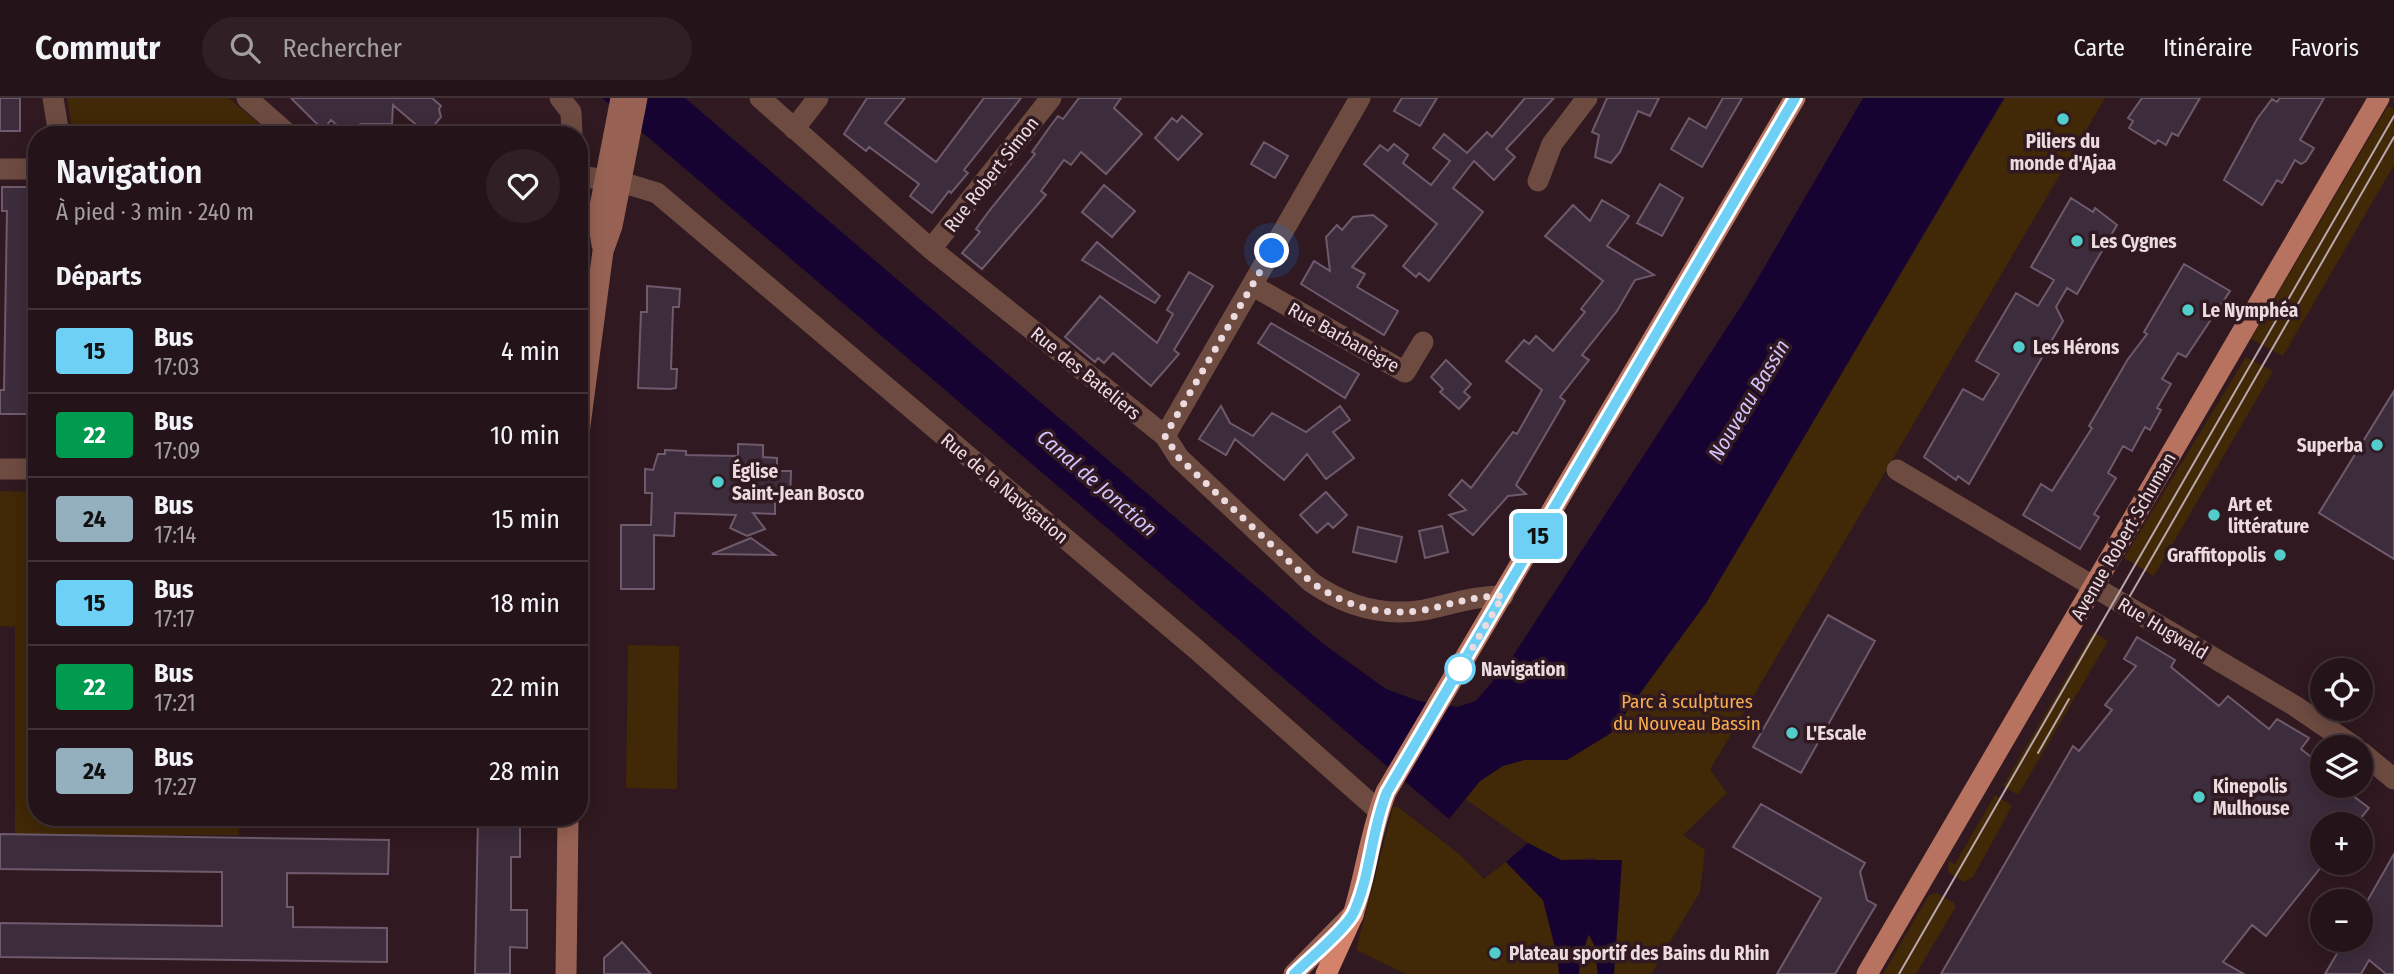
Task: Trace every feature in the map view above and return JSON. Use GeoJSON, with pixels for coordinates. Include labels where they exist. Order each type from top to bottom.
{"type":"FeatureCollection","features":[{"type":"Feature","properties":{"kind":"highway"},"geometry":{"type":"LineString","coordinates":[[1326,974],[1353,915]]}},
{"type":"Feature","properties":{"kind":"main road"},"geometry":{"type":"LineString","coordinates":[[621,98],[622,134]]}},
{"type":"Feature","properties":{"kind":"main road"},"geometry":{"type":"LineString","coordinates":[[588,365],[603,251],[612,226],[612,180],[622,134],[637,98]]}},
{"type":"Feature","properties":{"kind":"main road"},"geometry":{"type":"LineString","coordinates":[[1294,974],[1353,915],[1379,811],[1389,787],[1796,98]]}},
{"type":"Feature","properties":{"kind":"main road","name":"Avenue Robert Schuman"},"geometry":{"type":"LineString","coordinates":[[1867,974],[2379,98]]}},
{"type":"Feature","properties":{"kind":"main road"},"geometry":{"type":"LineString","coordinates":[[566,974],[568,826]]}},
{"type":"Feature","properties":{"kind":"street"},"geometry":{"type":"LineString","coordinates":[[53,98],[58,126]]}},
{"type":"Feature","properties":{"kind":"street"},"geometry":{"type":"LineString","coordinates":[[247,98],[279,126]]}},
{"type":"Feature","properties":{"kind":"street"},"geometry":{"type":"LineString","coordinates":[[560,98],[571,112],[572,126]]}},
{"type":"Feature","properties":{"kind":"street","name":"Rue des Bateliers"},"geometry":{"type":"LineString","coordinates":[[760,98],[931,249],[1165,436],[1179,458],[1311,582],[1333,598],[1356,607],[1383,611],[1421,610],[1475,596],[1503,596]]}},
{"type":"Feature","properties":{"kind":"street"},"geometry":{"type":"LineString","coordinates":[[794,129],[818,98]]}},
{"type":"Feature","properties":{"kind":"street","name":"Rue Robert Simon"},"geometry":{"type":"LineString","coordinates":[[931,249],[1051,98]]}},
{"type":"Feature","properties":{"kind":"street"},"geometry":{"type":"LineString","coordinates":[[1165,436],[1360,98]]}},
{"type":"Feature","properties":{"kind":"street"},"geometry":{"type":"LineString","coordinates":[[1538,181],[1552,144],[1587,98]]}},
{"type":"Feature","properties":{"kind":"street"},"geometry":{"type":"LineString","coordinates":[[0,169],[28,169]]}},
{"type":"Feature","properties":{"kind":"street","name":"Rue de la Navigation"},"geometry":{"type":"LineString","coordinates":[[588,177],[612,180],[657,193],[1196,649],[1379,811]]}},
{"type":"Feature","properties":{"kind":"street","name":"Rue Barbanègre"},"geometry":{"type":"LineString","coordinates":[[1252,286],[1405,372],[1423,342]]}},
{"type":"Feature","properties":{"kind":"street"},"geometry":{"type":"LineString","coordinates":[[0,469],[28,470]]}},
{"type":"Feature","properties":{"kind":"street","name":"Rue Hugwald"},"geometry":{"type":"LineString","coordinates":[[1897,470],[2295,706],[2337,735]]}},
{"type":"Feature","properties":{"kind":"street"},"geometry":{"type":"LineString","coordinates":[[2373,762],[2394,779]]}},
{"type":"Feature","properties":{"kind":"green space"},"geometry":{"type":"Polygon","coordinates":[[[67,98],[229,98],[262,126],[72,126],[67,98]]]}},
{"type":"Feature","properties":{"kind":"green space","name":"Parc à sculptures du Nouveau Bassin"},"geometry":{"type":"Polygon","coordinates":[[[2005,98],[2105,98],[1710,770],[1727,793],[1683,835],[1705,850],[1700,892],[1651,974],[1614,974],[1595,858],[1561,860],[1528,843],[1465,799],[1480,781],[1503,766],[1524,760],[1567,760],[1611,733],[1706,603],[2005,98]]]}},
{"type":"Feature","properties":{"kind":"green space"},"geometry":{"type":"Polygon","coordinates":[[[2388,106],[2394,109],[2394,165],[2283,356],[2251,339],[2388,106]]]}},
{"type":"Feature","properties":{"kind":"green space"},"geometry":{"type":"Polygon","coordinates":[[[2246,357],[2273,371],[2154,576],[2124,558],[2246,357]]]}},
{"type":"Feature","properties":{"kind":"green space"},"geometry":{"type":"Polygon","coordinates":[[[0,491],[28,492],[28,826],[239,826],[239,835],[15,835],[15,627],[0,626],[0,491]]]}},
{"type":"Feature","properties":{"kind":"green space"},"geometry":{"type":"Polygon","coordinates":[[[2093,632],[2108,641],[2018,795],[2003,786],[2093,632]]]}},
{"type":"Feature","properties":{"kind":"green space"},"geometry":{"type":"Polygon","coordinates":[[[628,645],[679,646],[677,789],[626,788],[628,645]]]}},
{"type":"Feature","properties":{"kind":"green space"},"geometry":{"type":"Polygon","coordinates":[[[1995,795],[2012,806],[1973,877],[1964,882],[1948,872],[1949,861],[1955,864],[1995,795]]]}},
{"type":"Feature","properties":{"kind":"green space"},"geometry":{"type":"Polygon","coordinates":[[[1393,807],[1398,807],[1459,854],[1484,879],[1506,862],[1543,900],[1558,959],[1559,974],[1406,974],[1356,950],[1393,807]]]}},
{"type":"Feature","properties":{"kind":"green space"},"geometry":{"type":"Polygon","coordinates":[[[1937,893],[1954,903],[1955,908],[1916,974],[1883,974],[1929,895],[1937,893]]]}},
{"type":"Feature","properties":{"kind":"green space"},"geometry":{"type":"Polygon","coordinates":[[[1588,934],[1594,944],[1598,974],[1579,974],[1579,960],[1588,934]]]}},
{"type":"Feature","properties":{"kind":"water"},"geometry":{"type":"Polygon","coordinates":[[[602,98],[685,98],[1322,643],[1386,689],[1419,701],[1457,707],[1476,701],[1511,659],[1747,297],[1863,98],[2004,98],[1706,603],[1611,733],[1567,760],[1524,760],[1503,766],[1480,781],[1449,819],[602,98]]]}},
{"type":"Feature","properties":{"kind":"water"},"geometry":{"type":"Polygon","coordinates":[[[1528,843],[1561,860],[1622,860],[1614,974],[1598,974],[1594,945],[1589,934],[1580,960],[1579,974],[1559,974],[1558,959],[1543,900],[1506,862],[1528,843]]]}},
{"type":"Feature","properties":{"kind":"building"},"geometry":{"type":"Polygon","coordinates":[[[0,98],[20,98],[20,131],[0,131],[0,98]]]}},
{"type":"Feature","properties":{"kind":"building"},"geometry":{"type":"Polygon","coordinates":[[[291,98],[432,98],[441,106],[441,117],[434,126],[418,126],[393,105],[392,124],[338,126],[331,120],[326,126],[319,126],[291,98]]]}},
{"type":"Feature","properties":{"kind":"building"},"geometry":{"type":"Polygon","coordinates":[[[867,98],[905,98],[885,123],[936,162],[984,98],[1021,98],[964,170],[968,173],[932,213],[910,196],[919,184],[869,147],[866,151],[844,134],[867,98]]]}},
{"type":"Feature","properties":{"kind":"building"},"geometry":{"type":"Polygon","coordinates":[[[1079,98],[1121,98],[1114,108],[1142,134],[1106,174],[1081,152],[1071,165],[1064,160],[1041,191],[1046,195],[982,269],[962,253],[980,232],[976,229],[989,211],[1035,154],[1032,152],[1058,116],[1063,119],[1079,98]]]}},
{"type":"Feature","properties":{"kind":"building"},"geometry":{"type":"Polygon","coordinates":[[[1402,98],[1437,98],[1420,126],[1394,111],[1402,98]]]}},
{"type":"Feature","properties":{"kind":"building"},"geometry":{"type":"Polygon","coordinates":[[[1525,98],[1554,98],[1506,149],[1515,157],[1494,180],[1474,161],[1453,188],[1483,212],[1429,281],[1419,273],[1416,277],[1403,266],[1437,224],[1364,164],[1380,145],[1388,151],[1394,144],[1408,155],[1403,163],[1431,185],[1450,161],[1433,148],[1444,134],[1467,153],[1487,132],[1492,137],[1525,98]]]}},
{"type":"Feature","properties":{"kind":"building"},"geometry":{"type":"Polygon","coordinates":[[[1607,98],[1659,98],[1650,116],[1638,111],[1620,152],[1611,163],[1595,157],[1599,135],[1592,132],[1607,98]]]}},
{"type":"Feature","properties":{"kind":"building"},"geometry":{"type":"Polygon","coordinates":[[[1723,98],[1742,98],[1702,167],[1671,149],[1689,118],[1706,128],[1723,98]]]}},
{"type":"Feature","properties":{"kind":"building"},"geometry":{"type":"Polygon","coordinates":[[[2142,98],[2200,98],[2178,136],[2172,133],[2166,145],[2158,140],[2155,144],[2129,128],[2133,121],[2128,118],[2142,98]]]}},
{"type":"Feature","properties":{"kind":"building"},"geometry":{"type":"Polygon","coordinates":[[[2280,98],[2324,98],[2300,140],[2314,148],[2306,161],[2301,164],[2295,160],[2282,183],[2277,180],[2262,205],[2224,180],[2257,119],[2272,99],[2277,102],[2280,98]]]}},
{"type":"Feature","properties":{"kind":"building"},"geometry":{"type":"Polygon","coordinates":[[[1182,116],[1202,134],[1178,160],[1155,138],[1172,118],[1177,122],[1182,116]]]}},
{"type":"Feature","properties":{"kind":"building"},"geometry":{"type":"Polygon","coordinates":[[[1264,142],[1288,156],[1275,178],[1251,164],[1264,142]]]}},
{"type":"Feature","properties":{"kind":"building"},"geometry":{"type":"Polygon","coordinates":[[[1660,184],[1683,198],[1662,236],[1637,223],[1660,184]]]}},
{"type":"Feature","properties":{"kind":"building"},"geometry":{"type":"Polygon","coordinates":[[[1104,185],[1135,211],[1112,237],[1082,212],[1104,185]]]}},
{"type":"Feature","properties":{"kind":"building"},"geometry":{"type":"Polygon","coordinates":[[[2,187],[28,187],[28,414],[0,414],[0,390],[4,390],[7,211],[2,211],[2,187]]]}},
{"type":"Feature","properties":{"kind":"building"},"geometry":{"type":"Polygon","coordinates":[[[2071,198],[2093,212],[2095,208],[2117,225],[2077,294],[2067,288],[2056,307],[2063,321],[1969,484],[1958,476],[1956,480],[1924,457],[1963,389],[1983,400],[1999,374],[1976,361],[2016,293],[2038,306],[2054,280],[2031,267],[2071,198]]]}},
{"type":"Feature","properties":{"kind":"building"},"geometry":{"type":"Polygon","coordinates":[[[1602,200],[1629,216],[1607,246],[1654,275],[1635,280],[1617,311],[1582,355],[1589,360],[1560,397],[1565,401],[1516,485],[1526,494],[1508,496],[1473,535],[1449,515],[1466,510],[1449,495],[1462,480],[1471,488],[1513,432],[1517,434],[1542,390],[1506,361],[1524,340],[1529,344],[1536,336],[1553,351],[1585,312],[1581,309],[1603,281],[1545,236],[1573,205],[1590,221],[1602,200]]]}},
{"type":"Feature","properties":{"kind":"building"},"geometry":{"type":"Polygon","coordinates":[[[1373,215],[1387,226],[1352,267],[1365,274],[1357,287],[1398,311],[1384,335],[1301,284],[1314,261],[1330,271],[1326,237],[1337,225],[1342,230],[1353,217],[1373,215]]]}},
{"type":"Feature","properties":{"kind":"building"},"geometry":{"type":"Polygon","coordinates":[[[1097,242],[1160,296],[1155,303],[1082,260],[1097,242]]]}},
{"type":"Feature","properties":{"kind":"building"},"geometry":{"type":"Polygon","coordinates":[[[2184,264],[2230,291],[2186,357],[2178,353],[2162,379],[2171,384],[2157,408],[2161,410],[2150,430],[2145,427],[2132,451],[2123,446],[2108,473],[2116,478],[2094,514],[2099,517],[2080,549],[2023,515],[2041,484],[2052,491],[2092,428],[2089,426],[2128,359],[2147,334],[2144,332],[2184,264]]]}},
{"type":"Feature","properties":{"kind":"building"},"geometry":{"type":"Polygon","coordinates":[[[1189,272],[1213,286],[1174,350],[1179,354],[1151,386],[1113,353],[1104,363],[1098,358],[1095,362],[1065,337],[1100,296],[1157,343],[1173,314],[1167,310],[1189,272]]]}},
{"type":"Feature","properties":{"kind":"building"},"geometry":{"type":"Polygon","coordinates":[[[647,286],[680,289],[679,307],[673,307],[671,369],[677,369],[676,388],[638,388],[641,312],[647,312],[647,286]]]}},
{"type":"Feature","properties":{"kind":"building"},"geometry":{"type":"Polygon","coordinates":[[[1271,323],[1359,374],[1345,398],[1258,343],[1271,323]]]}},
{"type":"Feature","properties":{"kind":"building"},"geometry":{"type":"Polygon","coordinates":[[[1446,360],[1471,384],[1464,392],[1470,397],[1459,409],[1440,392],[1443,389],[1431,377],[1446,360]]]}},
{"type":"Feature","properties":{"kind":"building","name":"Superba"},"geometry":{"type":"Polygon","coordinates":[[[2394,391],[2394,559],[2319,513],[2394,391]]]}},
{"type":"Feature","properties":{"kind":"building"},"geometry":{"type":"Polygon","coordinates":[[[1221,406],[1230,423],[1253,436],[1272,413],[1306,432],[1340,406],[1350,420],[1333,432],[1354,458],[1326,479],[1307,454],[1284,480],[1235,439],[1226,455],[1199,439],[1221,406]]]}},
{"type":"Feature","properties":{"kind":"building","name":"Église Saint-Jean Bosco"},"geometry":{"type":"Polygon","coordinates":[[[738,444],[763,445],[763,457],[777,458],[777,471],[791,471],[790,501],[775,501],[775,514],[753,513],[765,529],[747,536],[730,528],[736,515],[675,513],[674,536],[654,535],[654,589],[621,589],[621,525],[651,525],[652,493],[645,493],[645,469],[653,470],[658,454],[665,454],[665,450],[686,451],[686,455],[738,456],[738,444]]]}},
{"type":"Feature","properties":{"kind":"building"},"geometry":{"type":"Polygon","coordinates":[[[1326,492],[1347,515],[1333,528],[1328,523],[1317,533],[1300,515],[1326,492]]]}},
{"type":"Feature","properties":{"kind":"building"},"geometry":{"type":"Polygon","coordinates":[[[1442,526],[1448,552],[1425,558],[1419,531],[1442,526]]]}},
{"type":"Feature","properties":{"kind":"building"},"geometry":{"type":"Polygon","coordinates":[[[1358,527],[1402,537],[1396,562],[1353,552],[1358,527]]]}},
{"type":"Feature","properties":{"kind":"building"},"geometry":{"type":"Polygon","coordinates":[[[751,538],[775,555],[712,554],[751,538]]]}},
{"type":"Feature","properties":{"kind":"building"},"geometry":{"type":"Polygon","coordinates":[[[1828,615],[1875,641],[1801,773],[1753,747],[1828,615]]]}},
{"type":"Feature","properties":{"kind":"building","name":"Kinepolis Mulhouse"},"geometry":{"type":"Polygon","coordinates":[[[2137,637],[2175,660],[2171,667],[2219,706],[2228,696],[2269,729],[2277,719],[2309,738],[2301,749],[2310,756],[2310,798],[2356,798],[2369,808],[2366,812],[2310,812],[2310,875],[2315,875],[2266,936],[2252,925],[2223,962],[2244,974],[1941,974],[2073,746],[2079,751],[2112,710],[2105,705],[2136,666],[2124,659],[2137,637]]]}},
{"type":"Feature","properties":{"kind":"building"},"geometry":{"type":"Polygon","coordinates":[[[1761,804],[1865,863],[1860,872],[1867,900],[1876,905],[1835,974],[1777,974],[1821,898],[1733,847],[1761,804]]]}},
{"type":"Feature","properties":{"kind":"building"},"geometry":{"type":"Polygon","coordinates":[[[478,826],[520,826],[520,857],[511,857],[511,910],[527,910],[527,948],[510,947],[510,974],[475,974],[478,826]]]}},
{"type":"Feature","properties":{"kind":"building"},"geometry":{"type":"Polygon","coordinates":[[[0,834],[389,840],[388,874],[287,873],[287,907],[293,907],[293,927],[387,928],[387,962],[0,957],[0,923],[222,926],[222,872],[0,869],[0,834]]]}},
{"type":"Feature","properties":{"kind":"building"},"geometry":{"type":"Polygon","coordinates":[[[2394,854],[2394,974],[2386,974],[2369,960],[2361,974],[2325,974],[2338,952],[2373,952],[2373,891],[2394,854]]]}},
{"type":"Feature","properties":{"kind":"building"},"geometry":{"type":"Polygon","coordinates":[[[622,942],[651,974],[604,974],[604,958],[622,942]]]}},
{"type":"Feature","properties":{"kind":"tram line"},"geometry":{"type":"LineString","coordinates":[[1899,974],[2394,116]]}},
{"type":"Feature","properties":{"kind":"tram line"},"geometry":{"type":"LineString","coordinates":[[2123,608],[2394,137]]}},
{"type":"Feature","properties":{"kind":"tram line"},"geometry":{"type":"LineString","coordinates":[[2038,753],[2069,699]]}},
{"type":"Feature","properties":{"kind":"bus line","name":"15"},"geometry":{"type":"LineString","coordinates":[[1294,974],[1353,915],[1363,885],[1373,828],[1387,792],[1795,98]]}},
{"type":"Feature","properties":{"kind":"place","name":"Piliers du monde d'Ajaa"},"geometry":{"type":"Point","coordinates":[2063,119]}},
{"type":"Feature","properties":{"kind":"place","name":"Les Cygnes"},"geometry":{"type":"Point","coordinates":[2077,241]}},
{"type":"Feature","properties":{"kind":"place","name":"Le Nymphéa"},"geometry":{"type":"Point","coordinates":[2188,310]}},
{"type":"Feature","properties":{"kind":"place","name":"Les Hérons"},"geometry":{"type":"Point","coordinates":[2019,347]}},
{"type":"Feature","properties":{"kind":"place","name":"Superba"},"geometry":{"type":"Point","coordinates":[2377,445]}},
{"type":"Feature","properties":{"kind":"place","name":"Église Saint-Jean Bosco"},"geometry":{"type":"Point","coordinates":[718,482]}},
{"type":"Feature","properties":{"kind":"place","name":"Art et littérature"},"geometry":{"type":"Point","coordinates":[2214,515]}},
{"type":"Feature","properties":{"kind":"place","name":"Graffitopolis"},"geometry":{"type":"Point","coordinates":[2280,555]}},
{"type":"Feature","properties":{"kind":"place","name":"Navigation"},"geometry":{"type":"Point","coordinates":[1460,669]}},
{"type":"Feature","properties":{"kind":"place","name":"L'Escale"},"geometry":{"type":"Point","coordinates":[1792,733]}},
{"type":"Feature","properties":{"kind":"place","name":"Kinepolis Mulhouse"},"geometry":{"type":"Point","coordinates":[2199,797]}},
{"type":"Feature","properties":{"kind":"place","name":"Plateau sportif des Bains du Rhin"},"geometry":{"type":"Point","coordinates":[1495,953]}},
{"type":"Feature","properties":{"kind":"route"},"geometry":{"type":"LineString","coordinates":[[1272,251],[1165,436],[1179,458],[1311,582],[1333,598],[1356,607],[1383,611],[1421,610],[1463,598],[1503,596],[1460,669]]}},
{"type":"Feature","properties":{"kind":"water label","name":"Nouveau Bassin"},"geometry":{"type":"Point","coordinates":[1749,400]}},
{"type":"Feature","properties":{"kind":"water label","name":"Canal de Jonction"},"geometry":{"type":"Point","coordinates":[1097,483]}}]}
